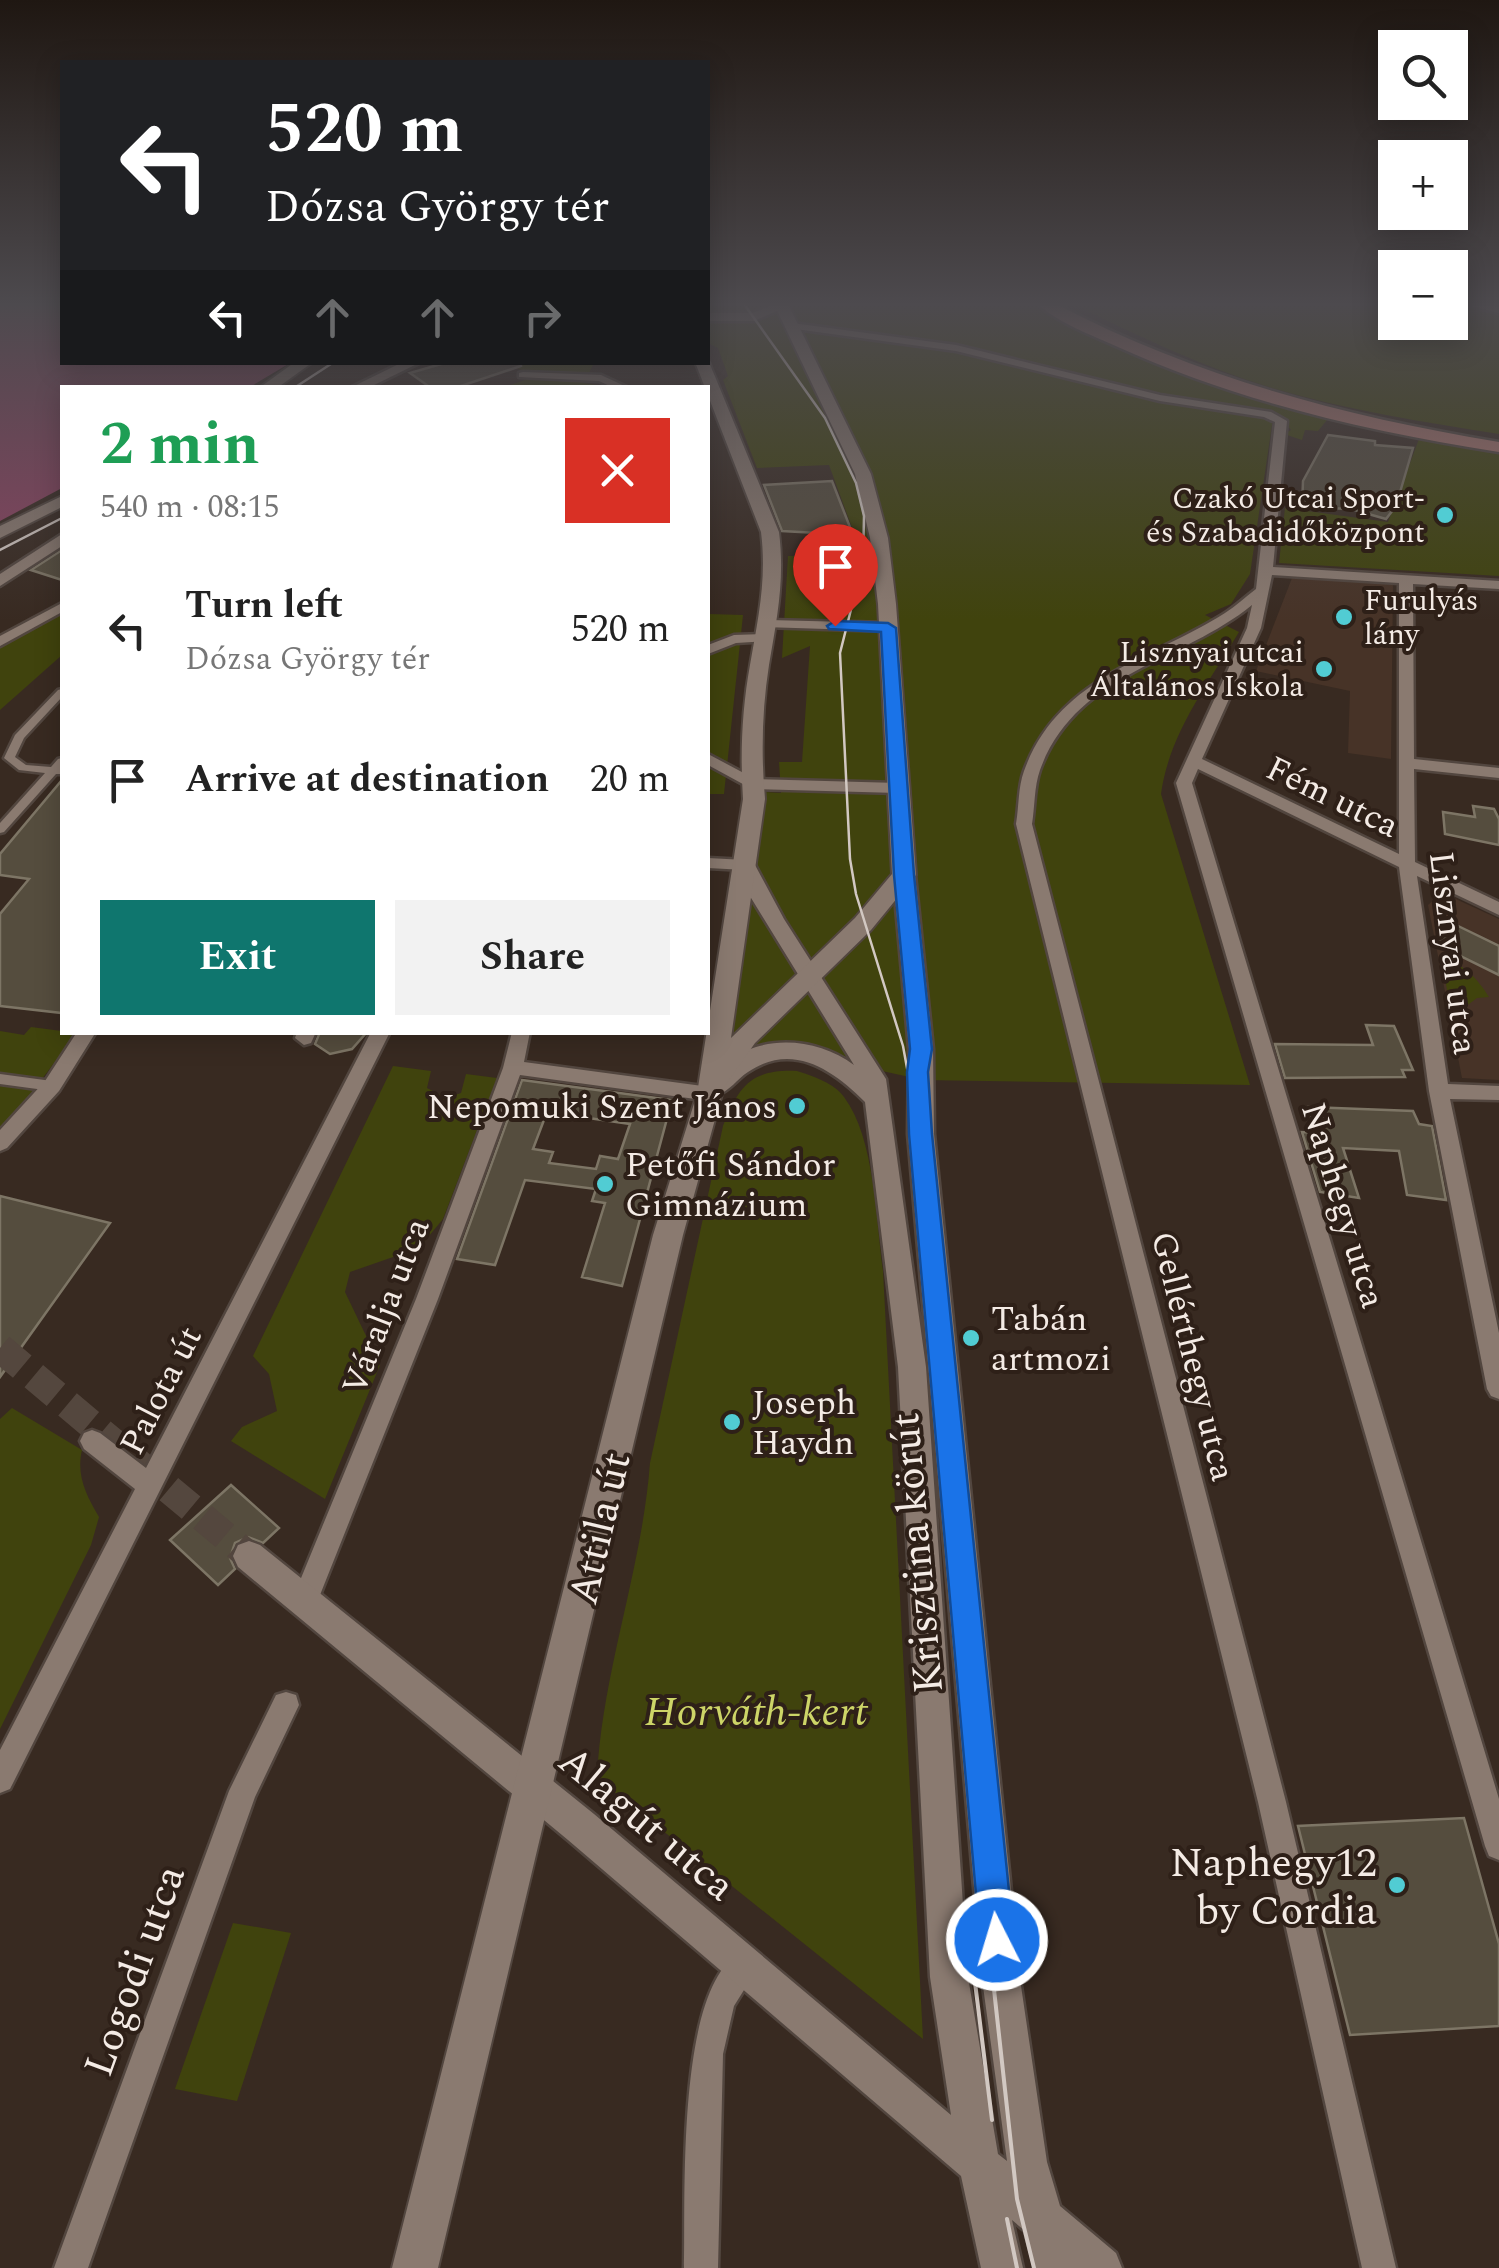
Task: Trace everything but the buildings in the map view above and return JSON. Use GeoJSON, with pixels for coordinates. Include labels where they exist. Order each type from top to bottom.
{"type":"FeatureCollection","features":[{"type":"Feature","properties":{"kind":"main road"},"geometry":{"type":"LineString","coordinates":[[721,410],[770,532],[773,557],[767,631]]}},
{"type":"Feature","properties":{"kind":"main road","name":"Krisztina körút"},"geometry":{"type":"LineString","coordinates":[[832,410],[863,474],[879,538],[904,875]]}},
{"type":"Feature","properties":{"kind":"main road"},"geometry":{"type":"LineString","coordinates":[[1315,410],[1377,426],[1499,447]]}},
{"type":"Feature","properties":{"kind":"main road"},"geometry":{"type":"LineString","coordinates":[[1340,410],[1499,440]]}},
{"type":"Feature","properties":{"kind":"main road"},"geometry":{"type":"LineString","coordinates":[[0,532],[60,502]]}},
{"type":"Feature","properties":{"kind":"main road","name":"Attila út"},"geometry":{"type":"LineString","coordinates":[[415,2268],[668,1235],[710,1094],[746,865],[767,631]]}},
{"type":"Feature","properties":{"kind":"main road"},"geometry":{"type":"LineString","coordinates":[[710,1094],[746,1038],[863,924],[904,875]]}},
{"type":"Feature","properties":{"kind":"street"},"geometry":{"type":"LineString","coordinates":[[1236,410],[1274,416],[1281,421],[1266,571],[1260,592]]}},
{"type":"Feature","properties":{"kind":"street"},"geometry":{"type":"LineString","coordinates":[[0,581],[60,540]]}},
{"type":"Feature","properties":{"kind":"street"},"geometry":{"type":"LineString","coordinates":[[1266,571],[1499,585]]}},
{"type":"Feature","properties":{"kind":"street","name":"Lisznyai utca"},"geometry":{"type":"LineString","coordinates":[[1406,578],[1407,864],[1439,1091],[1499,1389]]}},
{"type":"Feature","properties":{"kind":"street","name":"Naphegy utca"},"geometry":{"type":"LineString","coordinates":[[1260,592],[1254,628],[1184,783],[1499,1846]]}},
{"type":"Feature","properties":{"kind":"street","name":"Gellérthegy utca"},"geometry":{"type":"LineString","coordinates":[[1260,592],[1224,619],[1180,638],[1103,684],[1046,742],[1032,770],[1024,824],[1272,1802],[1379,2268]]}},
{"type":"Feature","properties":{"kind":"street"},"geometry":{"type":"LineString","coordinates":[[0,642],[60,608]]}},
{"type":"Feature","properties":{"kind":"street"},"geometry":{"type":"LineString","coordinates":[[710,649],[767,631],[888,628]]}},
{"type":"Feature","properties":{"kind":"street"},"geometry":{"type":"LineString","coordinates":[[60,694],[19,737],[8,758],[23,768],[60,767]]}},
{"type":"Feature","properties":{"kind":"street"},"geometry":{"type":"LineString","coordinates":[[710,760],[752,784],[898,788]]}},
{"type":"Feature","properties":{"kind":"street","name":"Fém utca"},"geometry":{"type":"LineString","coordinates":[[1196,762],[1499,909]]}},
{"type":"Feature","properties":{"kind":"street"},"geometry":{"type":"LineString","coordinates":[[1405,763],[1499,773]]}},
{"type":"Feature","properties":{"kind":"street"},"geometry":{"type":"LineString","coordinates":[[0,830],[60,767]]}},
{"type":"Feature","properties":{"kind":"street"},"geometry":{"type":"LineString","coordinates":[[710,863],[746,865]]}},
{"type":"Feature","properties":{"kind":"street","name":"Krisztina körút"},"geometry":{"type":"LineString","coordinates":[[746,865],[758,894],[857,1045],[874,1079],[912,1367],[948,1977],[980,2168],[1002,2268]]}},
{"type":"Feature","properties":{"kind":"street","name":"Krisztina körút"},"geometry":{"type":"LineString","coordinates":[[904,875],[921,1049],[921,1134],[1001,1979],[1028,2162],[1056,2268]]}},
{"type":"Feature","properties":{"kind":"street"},"geometry":{"type":"LineString","coordinates":[[0,1143],[52,1086],[86,1035]]}},
{"type":"Feature","properties":{"kind":"street","name":"Palota út"},"geometry":{"type":"LineString","coordinates":[[0,1780],[379,1035]]}},
{"type":"Feature","properties":{"kind":"street","name":"Váralja utca"},"geometry":{"type":"LineString","coordinates":[[305,1600],[427,1298],[513,1068],[520,1035]]}},
{"type":"Feature","properties":{"kind":"street"},"geometry":{"type":"LineString","coordinates":[[526,1069],[710,1094],[744,1062],[770,1052],[800,1050],[844,1065],[876,1098]]}},
{"type":"Feature","properties":{"kind":"street"},"geometry":{"type":"LineString","coordinates":[[0,1078],[52,1086]]}},
{"type":"Feature","properties":{"kind":"street"},"geometry":{"type":"LineString","coordinates":[[1439,1091],[1499,1093]]}},
{"type":"Feature","properties":{"kind":"street"},"geometry":{"type":"LineString","coordinates":[[92,1441],[150,1486]]}},
{"type":"Feature","properties":{"kind":"street","name":"Alagút utca"},"geometry":{"type":"LineString","coordinates":[[249,1556],[535,1788],[1100,2268]]}},
{"type":"Feature","properties":{"kind":"street","name":"Logodi utca"},"geometry":{"type":"LineString","coordinates":[[71,2268],[243,1791],[286,1705]]}},
{"type":"Feature","properties":{"kind":"street"},"geometry":{"type":"LineString","coordinates":[[701,2268],[707,2054],[720,2000],[744,1966]]}},
{"type":"Feature","properties":{"kind":"shaded area"},"geometry":{"type":"Polygon","coordinates":[[[0,410],[60,410],[60,489],[0,521],[0,410]]]}},
{"type":"Feature","properties":{"kind":"shaded area","name":"Lisznyai utcai Általános Iskola"},"geometry":{"type":"Polygon","coordinates":[[[1292,578],[1393,584],[1391,759],[1348,753],[1350,691],[1256,671],[1292,578]]]}},
{"type":"Feature","properties":{"kind":"shaded area"},"geometry":{"type":"Polygon","coordinates":[[[1447,895],[1499,919],[1499,1080],[1462,1078],[1428,905],[1447,895]]]}},
{"type":"Feature","properties":{"kind":"green space"},"geometry":{"type":"Polygon","coordinates":[[[735,410],[1294,410],[1327,420],[1318,431],[1305,430],[1302,440],[1284,434],[1291,430],[1280,417],[1273,418],[1250,574],[1231,604],[1205,615],[1239,632],[1181,730],[1161,794],[1250,1085],[923,1080],[855,1065],[833,1053],[791,1043],[754,1051],[729,1039],[764,792],[781,793],[779,762],[802,762],[810,646],[782,658],[788,556],[848,555],[854,533],[829,465],[757,468],[735,410]]]}},
{"type":"Feature","properties":{"kind":"green space"},"geometry":{"type":"Polygon","coordinates":[[[1360,410],[1499,410],[1499,434],[1413,420],[1360,410]]]}},
{"type":"Feature","properties":{"kind":"green space","name":"Czakó Utcai Sport- és Szabadidőközpont"},"geometry":{"type":"Polygon","coordinates":[[[1419,439],[1499,454],[1499,576],[1279,563],[1285,508],[1388,522],[1419,439]]]}},
{"type":"Feature","properties":{"kind":"green space"},"geometry":{"type":"Polygon","coordinates":[[[60,614],[60,657],[0,710],[0,647],[60,614]]]}},
{"type":"Feature","properties":{"kind":"green space"},"geometry":{"type":"Polygon","coordinates":[[[710,614],[743,615],[724,794],[710,794],[710,614]]]}},
{"type":"Feature","properties":{"kind":"green space"},"geometry":{"type":"Polygon","coordinates":[[[1441,959],[1469,972],[1489,997],[1477,998],[1465,1007],[1450,1005],[1441,959]]]}},
{"type":"Feature","properties":{"kind":"green space"},"geometry":{"type":"Polygon","coordinates":[[[31,1027],[75,1035],[0,1134],[0,1031],[24,1035],[31,1027]]]}},
{"type":"Feature","properties":{"kind":"green space"},"geometry":{"type":"Polygon","coordinates":[[[393,1066],[431,1071],[427,1088],[446,1098],[461,1093],[466,1074],[497,1078],[443,1219],[419,1248],[350,1272],[345,1292],[380,1365],[325,1499],[231,1441],[242,1427],[277,1411],[269,1374],[253,1356],[393,1066]]]}},
{"type":"Feature","properties":{"kind":"green space","name":"Horváth-kert"},"geometry":{"type":"Polygon","coordinates":[[[797,1071],[835,1088],[844,1097],[862,1134],[876,1205],[883,1271],[923,2039],[597,1778],[606,1699],[639,1542],[650,1463],[723,1126],[741,1090],[749,1083],[768,1073],[797,1071]]]}},
{"type":"Feature","properties":{"kind":"green space"},"geometry":{"type":"Polygon","coordinates":[[[12,1408],[82,1450],[83,1485],[99,1517],[91,1545],[0,1729],[0,1419],[12,1408]]]}},
{"type":"Feature","properties":{"kind":"green space"},"geometry":{"type":"Polygon","coordinates":[[[233,1923],[291,1933],[237,2101],[175,2089],[233,1923]]]}},
{"type":"Feature","properties":{"kind":"tunnel"},"geometry":{"type":"LineString","coordinates":[[0,1348],[249,1556]]}},
{"type":"Feature","properties":{"kind":"tram line"},"geometry":{"type":"LineString","coordinates":[[819,410],[856,483],[864,516],[863,562],[840,653],[850,859],[856,894],[903,1046],[913,1101],[918,1220],[958,1663]]}},
{"type":"Feature","properties":{"kind":"tram line"},"geometry":{"type":"LineString","coordinates":[[0,550],[60,519]]}},
{"type":"Feature","properties":{"kind":"tram line"},"geometry":{"type":"LineString","coordinates":[[958,1661],[1017,2199],[1034,2268]]}},
{"type":"Feature","properties":{"kind":"tram line"},"geometry":{"type":"LineString","coordinates":[[970,1942],[992,2120]]}},
{"type":"Feature","properties":{"kind":"tram line"},"geometry":{"type":"LineString","coordinates":[[1007,2219],[1017,2268]]}},
{"type":"Feature","properties":{"kind":"place","name":"Czakó Utcai Sport- és Szabadidőközpont"},"geometry":{"type":"Point","coordinates":[1445,515]}},
{"type":"Feature","properties":{"kind":"place","name":"Furulyás lány"},"geometry":{"type":"Point","coordinates":[1344,617]}},
{"type":"Feature","properties":{"kind":"place","name":"Lisznyai utcai Általános Iskola"},"geometry":{"type":"Point","coordinates":[1324,669]}},
{"type":"Feature","properties":{"kind":"place","name":"Nepomuki Szent János"},"geometry":{"type":"Point","coordinates":[797,1106]}},
{"type":"Feature","properties":{"kind":"place","name":"Petőfi Sándor Gimnázium"},"geometry":{"type":"Point","coordinates":[605,1184]}},
{"type":"Feature","properties":{"kind":"place","name":"Tabán artmozi"},"geometry":{"type":"Point","coordinates":[971,1338]}},
{"type":"Feature","properties":{"kind":"place","name":"Joseph Haydn"},"geometry":{"type":"Point","coordinates":[732,1422]}},
{"type":"Feature","properties":{"kind":"place","name":"Naphegy12 by Cordia"},"geometry":{"type":"Point","coordinates":[1397,1885]}},
{"type":"Feature","properties":{"kind":"route"},"geometry":{"type":"LineString","coordinates":[[835,626],[888,628],[904,875],[921,1049],[921,1134],[997,1940]]}}]}
